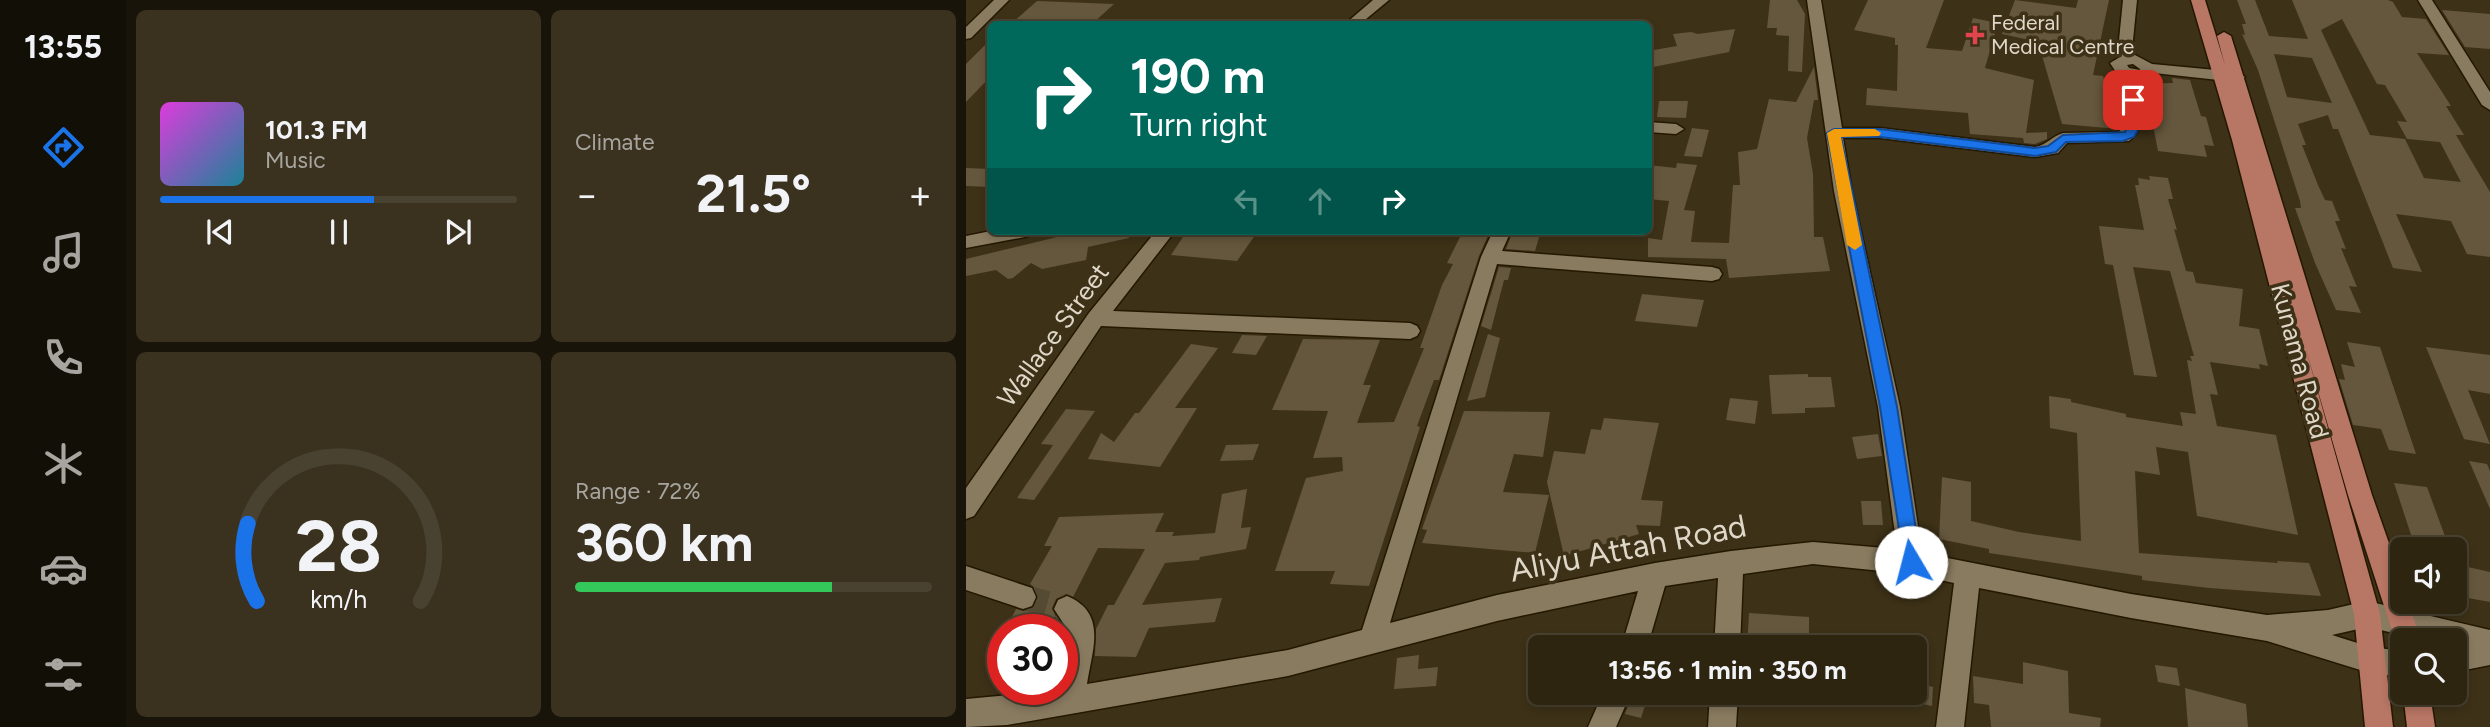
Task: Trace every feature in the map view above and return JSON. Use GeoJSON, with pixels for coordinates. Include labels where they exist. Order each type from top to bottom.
{"type":"FeatureCollection","features":[{"type":"Feature","properties":{"kind":"main road","name":"Kunama Road"},"geometry":{"type":"LineString","coordinates":[[2198,0],[2229,77],[2404,628]]}},
{"type":"Feature","properties":{"kind":"main road","name":"Kunama Road"},"geometry":{"type":"LineString","coordinates":[[2212,0],[2229,77],[2367,614],[2379,727]]}},
{"type":"Feature","properties":{"kind":"main road"},"geometry":{"type":"LineString","coordinates":[[2418,705],[2421,727]]}},
{"type":"Feature","properties":{"kind":"street"},"geometry":{"type":"LineString","coordinates":[[966,35],[1002,0]]}},
{"type":"Feature","properties":{"kind":"street"},"geometry":{"type":"LineString","coordinates":[[1356,21],[1382,0]]}},
{"type":"Feature","properties":{"kind":"street"},"geometry":{"type":"LineString","coordinates":[[1814,0],[1834,133],[1888,407],[1911,562]]}},
{"type":"Feature","properties":{"kind":"street"},"geometry":{"type":"LineString","coordinates":[[1834,133],[1880,133],[2035,152],[2052,149],[2063,138],[2123,137],[2130,134],[2135,125],[2126,40],[2130,0]]}},
{"type":"Feature","properties":{"kind":"street"},"geometry":{"type":"LineString","coordinates":[[2425,0],[2490,105]]}},
{"type":"Feature","properties":{"kind":"street"},"geometry":{"type":"LineString","coordinates":[[2129,67],[2146,73],[2148,68],[2229,77]]}},
{"type":"Feature","properties":{"kind":"street"},"geometry":{"type":"LineString","coordinates":[[1652,127],[1676,130]]}},
{"type":"Feature","properties":{"kind":"street"},"geometry":{"type":"LineString","coordinates":[[966,242],[1004,235]]}},
{"type":"Feature","properties":{"kind":"street","name":"Wallace Street"},"geometry":{"type":"LineString","coordinates":[[966,508],[1097,318],[1163,235]]}},
{"type":"Feature","properties":{"kind":"street"},"geometry":{"type":"LineString","coordinates":[[1372,640],[1490,257],[1500,235]]}},
{"type":"Feature","properties":{"kind":"street"},"geometry":{"type":"LineString","coordinates":[[1490,257],[1712,274]]}},
{"type":"Feature","properties":{"kind":"street"},"geometry":{"type":"LineString","coordinates":[[1097,318],[1410,331]]}},
{"type":"Feature","properties":{"kind":"street","name":"Aliyu Attah Road"},"geometry":{"type":"LineString","coordinates":[[1078,700],[1288,663],[1497,608],[1655,575],[1812,552],[1911,562],[1968,575],[2267,628],[2370,660],[2390,662]]}},
{"type":"Feature","properties":{"kind":"street"},"geometry":{"type":"LineString","coordinates":[[1728,635],[1731,563]]}},
{"type":"Feature","properties":{"kind":"street"},"geometry":{"type":"LineString","coordinates":[[1638,635],[1655,575]]}},
{"type":"Feature","properties":{"kind":"street"},"geometry":{"type":"LineString","coordinates":[[1950,727],[1968,575]]}},
{"type":"Feature","properties":{"kind":"street"},"geometry":{"type":"LineString","coordinates":[[966,578],[1023,597]]}},
{"type":"Feature","properties":{"kind":"street"},"geometry":{"type":"LineString","coordinates":[[1067,609],[1071,614]]}},
{"type":"Feature","properties":{"kind":"street","name":"Aliyu Attah Road"},"geometry":{"type":"LineString","coordinates":[[2267,628],[2328,623],[2367,614],[2398,628]]}},
{"type":"Feature","properties":{"kind":"street"},"geometry":{"type":"LineString","coordinates":[[1078,622],[1083,628],[1078,656]]}},
{"type":"Feature","properties":{"kind":"street","name":"Aliyu Attah Road"},"geometry":{"type":"LineString","coordinates":[[2467,640],[2490,643]]}},
{"type":"Feature","properties":{"kind":"street"},"geometry":{"type":"LineString","coordinates":[[2467,657],[2490,652]]}},
{"type":"Feature","properties":{"kind":"street","name":"Aliyu Attah Road"},"geometry":{"type":"LineString","coordinates":[[1007,712],[1047,705]]}},
{"type":"Feature","properties":{"kind":"street"},"geometry":{"type":"LineString","coordinates":[[1601,727],[1611,705]]}},
{"type":"Feature","properties":{"kind":"street"},"geometry":{"type":"LineString","coordinates":[[1722,727],[1723,705]]}},
{"type":"Feature","properties":{"kind":"street"},"geometry":{"type":"LineString","coordinates":[[966,713],[1007,712]]}},
{"type":"Feature","properties":{"kind":"street"},"geometry":{"type":"LineString","coordinates":[[966,727],[1007,712]]}},
{"type":"Feature","properties":{"kind":"building"},"geometry":{"type":"Polygon","coordinates":[[[1770,0],[1797,0],[1805,14],[1802,72],[1788,71],[1789,36],[1776,35],[1777,28],[1767,28],[1770,0]]]}},
{"type":"Feature","properties":{"kind":"building"},"geometry":{"type":"Polygon","coordinates":[[[1868,0],[1944,0],[1926,48],[1962,51],[1973,18],[1998,23],[1985,68],[2034,80],[2026,133],[2047,132],[2047,139],[2035,144],[2024,143],[2023,138],[1970,134],[1968,113],[1866,105],[1867,88],[1897,91],[1898,45],[1895,45],[1895,38],[1854,30],[1868,0]]]}},
{"type":"Feature","properties":{"kind":"building"},"geometry":{"type":"Polygon","coordinates":[[[2015,0],[2076,8],[2078,0],[2109,0],[2093,75],[2103,76],[2118,129],[2062,124],[2038,42],[2002,34],[2015,0]]]}},
{"type":"Feature","properties":{"kind":"building"},"geometry":{"type":"Polygon","coordinates":[[[2237,0],[2255,0],[2269,36],[2308,39],[2292,0],[2388,0],[2393,2],[2402,17],[2426,19],[2449,55],[2417,53],[2451,106],[2446,106],[2464,135],[2456,135],[2490,192],[2490,257],[2467,254],[2451,221],[2396,214],[2422,272],[2393,268],[2338,129],[2333,129],[2328,115],[2298,124],[2306,145],[2302,145],[2318,185],[2325,200],[2332,201],[2340,221],[2335,221],[2346,249],[2341,248],[2357,287],[2349,286],[2361,313],[2336,310],[2295,208],[2301,208],[2300,201],[2258,70],[2242,34],[2245,35],[2242,24],[2246,24],[2237,0]],[[2342,19],[2321,30],[2370,135],[2405,139],[2424,178],[2461,182],[2440,142],[2407,139],[2397,121],[2407,122],[2385,85],[2377,84],[2342,19]],[[2274,54],[2287,97],[2332,103],[2312,58],[2274,54]]]}},
{"type":"Feature","properties":{"kind":"building"},"geometry":{"type":"Polygon","coordinates":[[[1037,1],[1114,4],[1095,21],[1014,21],[1037,1]]]}},
{"type":"Feature","properties":{"kind":"building"},"geometry":{"type":"Polygon","coordinates":[[[2442,10],[2490,14],[2490,49],[2465,47],[2442,10]]]}},
{"type":"Feature","properties":{"kind":"building"},"geometry":{"type":"Polygon","coordinates":[[[1735,29],[1729,52],[1652,67],[1652,50],[1677,46],[1673,34],[1735,29]]]}},
{"type":"Feature","properties":{"kind":"building"},"geometry":{"type":"Polygon","coordinates":[[[987,43],[987,80],[966,102],[966,64],[987,43]]]}},
{"type":"Feature","properties":{"kind":"building"},"geometry":{"type":"Polygon","coordinates":[[[1814,67],[1818,100],[1814,100],[1807,138],[1813,174],[1814,237],[1823,237],[1830,271],[1729,278],[1726,259],[1648,257],[1648,238],[1662,240],[1669,201],[1652,199],[1652,165],[1676,168],[1677,163],[1697,165],[1684,210],[1695,211],[1691,242],[1729,243],[1733,185],[1740,185],[1738,152],[1757,149],[1769,99],[1796,102],[1814,67]]]}},
{"type":"Feature","properties":{"kind":"building"},"geometry":{"type":"Polygon","coordinates":[[[2172,78],[2190,80],[2201,116],[2206,117],[2214,146],[2204,145],[2207,157],[2158,151],[2145,84],[2173,83],[2172,78]]]}},
{"type":"Feature","properties":{"kind":"building"},"geometry":{"type":"Polygon","coordinates":[[[1659,101],[1688,101],[1686,118],[1657,117],[1659,101]]]}},
{"type":"Feature","properties":{"kind":"building"},"geometry":{"type":"Polygon","coordinates":[[[1692,128],[1709,130],[1702,157],[1684,156],[1692,128]]]}},
{"type":"Feature","properties":{"kind":"building"},"geometry":{"type":"Polygon","coordinates":[[[966,168],[987,169],[987,187],[966,186],[966,168]]]}},
{"type":"Feature","properties":{"kind":"building"},"geometry":{"type":"Polygon","coordinates":[[[2149,176],[2168,178],[2173,199],[2168,199],[2186,271],[2193,272],[2196,283],[2243,289],[2239,326],[2259,329],[2268,366],[2259,364],[2260,369],[2210,362],[2218,395],[2210,394],[2217,426],[2276,435],[2298,535],[2197,516],[2188,452],[2156,447],[2160,475],[2135,471],[2139,553],[2309,563],[2321,596],[2142,580],[2142,576],[1989,553],[1989,549],[1939,539],[1942,477],[1971,482],[1971,521],[2019,532],[2081,541],[2077,433],[2050,428],[2049,396],[2126,414],[2126,417],[2183,426],[2180,412],[2196,414],[2187,360],[2192,361],[2190,356],[2194,356],[2170,271],[2133,267],[2157,377],[2134,375],[2113,265],[2105,264],[2099,226],[2144,230],[2135,185],[2139,185],[2138,178],[2150,180],[2149,176]]]}},
{"type":"Feature","properties":{"kind":"building"},"geometry":{"type":"Polygon","coordinates":[[[1065,235],[1129,235],[1129,238],[1088,247],[1086,260],[1042,269],[1031,263],[1008,279],[996,270],[966,276],[966,259],[1065,235]]]}},
{"type":"Feature","properties":{"kind":"building"},"geometry":{"type":"Polygon","coordinates":[[[1184,235],[1255,235],[1237,261],[1171,255],[1184,235]]]}},
{"type":"Feature","properties":{"kind":"building"},"geometry":{"type":"Polygon","coordinates":[[[1461,235],[1488,235],[1439,380],[1434,380],[1417,426],[1420,427],[1369,586],[1330,584],[1335,571],[1275,571],[1306,478],[1343,471],[1342,457],[1313,458],[1328,411],[1272,410],[1303,339],[1380,340],[1363,385],[1371,385],[1357,423],[1394,422],[1424,348],[1420,348],[1442,285],[1453,264],[1447,263],[1461,235]]]}},
{"type":"Feature","properties":{"kind":"building"},"geometry":{"type":"Polygon","coordinates":[[[1511,235],[1540,235],[1535,251],[1506,249],[1511,235]]]}},
{"type":"Feature","properties":{"kind":"building"},"geometry":{"type":"Polygon","coordinates":[[[1499,267],[1511,268],[1508,280],[1504,280],[1491,330],[1481,326],[1499,267]]]}},
{"type":"Feature","properties":{"kind":"building"},"geometry":{"type":"Polygon","coordinates":[[[1642,294],[1704,300],[1697,327],[1635,321],[1642,294]]]}},
{"type":"Feature","properties":{"kind":"building"},"geometry":{"type":"Polygon","coordinates":[[[1488,334],[1500,338],[1485,397],[1467,401],[1488,334]]]}},
{"type":"Feature","properties":{"kind":"building"},"geometry":{"type":"Polygon","coordinates":[[[1242,335],[1267,336],[1256,355],[1232,353],[1242,335]]]}},
{"type":"Feature","properties":{"kind":"building"},"geometry":{"type":"Polygon","coordinates":[[[2347,342],[2380,347],[2416,454],[2389,450],[2381,429],[2353,425],[2339,379],[2345,380],[2341,364],[2355,367],[2347,342]]]}},
{"type":"Feature","properties":{"kind":"building"},"geometry":{"type":"Polygon","coordinates":[[[1191,344],[1218,348],[1175,408],[1197,408],[1160,467],[1088,459],[1101,433],[1114,442],[1191,344]]]}},
{"type":"Feature","properties":{"kind":"building"},"geometry":{"type":"Polygon","coordinates":[[[2426,347],[2490,355],[2490,394],[2468,390],[2490,444],[2464,439],[2426,347]]]}},
{"type":"Feature","properties":{"kind":"building"},"geometry":{"type":"Polygon","coordinates":[[[1808,374],[1808,377],[1831,377],[1835,407],[1805,408],[1805,413],[1772,414],[1769,375],[1808,374]]]}},
{"type":"Feature","properties":{"kind":"building"},"geometry":{"type":"Polygon","coordinates":[[[1730,398],[1758,401],[1755,424],[1726,420],[1730,398]]]}},
{"type":"Feature","properties":{"kind":"building"},"geometry":{"type":"Polygon","coordinates":[[[1066,409],[1095,411],[1034,500],[1017,498],[1053,445],[1041,444],[1066,409]]]}},
{"type":"Feature","properties":{"kind":"building"},"geometry":{"type":"Polygon","coordinates":[[[1464,411],[1550,412],[1543,457],[1514,454],[1503,492],[1549,495],[1535,553],[1422,543],[1427,530],[1422,529],[1464,411]]]}},
{"type":"Feature","properties":{"kind":"building"},"geometry":{"type":"Polygon","coordinates":[[[1604,418],[1659,423],[1641,500],[1663,501],[1660,526],[1636,525],[1639,534],[1564,556],[1547,482],[1554,451],[1585,454],[1591,429],[1601,430],[1604,418]]]}},
{"type":"Feature","properties":{"kind":"building"},"geometry":{"type":"Polygon","coordinates":[[[1878,434],[1882,456],[1857,459],[1852,437],[1878,434]]]}},
{"type":"Feature","properties":{"kind":"building"},"geometry":{"type":"Polygon","coordinates":[[[1259,444],[1253,460],[1220,461],[1226,445],[1259,444]]]}},
{"type":"Feature","properties":{"kind":"building"},"geometry":{"type":"Polygon","coordinates":[[[2469,461],[2487,464],[2490,471],[2490,509],[2469,461]]]}},
{"type":"Feature","properties":{"kind":"building"},"geometry":{"type":"Polygon","coordinates":[[[2394,483],[2427,487],[2445,537],[2412,537],[2394,483]]]}},
{"type":"Feature","properties":{"kind":"building"},"geometry":{"type":"Polygon","coordinates":[[[1247,489],[1241,528],[1251,527],[1246,549],[1200,557],[1199,560],[1165,563],[1142,605],[1222,598],[1215,622],[1149,628],[1136,657],[1095,656],[1096,629],[1108,605],[1114,605],[1145,549],[1098,548],[1073,597],[1066,594],[1056,599],[1052,608],[1055,614],[1014,614],[1016,609],[1024,611],[1034,607],[1038,596],[1030,584],[1052,546],[1044,546],[1059,517],[1164,513],[1155,532],[1174,532],[1172,536],[1215,533],[1222,494],[1247,489]]]}},
{"type":"Feature","properties":{"kind":"building"},"geometry":{"type":"Polygon","coordinates":[[[1861,501],[1881,501],[1883,525],[1863,525],[1861,501]]]}},
{"type":"Feature","properties":{"kind":"building"},"geometry":{"type":"Polygon","coordinates":[[[2467,567],[2490,572],[2490,602],[2468,598],[2467,567]]]}},
{"type":"Feature","properties":{"kind":"building"},"geometry":{"type":"Polygon","coordinates":[[[1749,613],[1809,617],[1809,635],[1748,635],[1749,613]]]}},
{"type":"Feature","properties":{"kind":"building"},"geometry":{"type":"Polygon","coordinates":[[[1419,655],[1418,669],[1438,667],[1436,686],[1394,689],[1397,658],[1419,655]]]}},
{"type":"Feature","properties":{"kind":"building"},"geometry":{"type":"Polygon","coordinates":[[[2023,662],[2068,671],[2069,713],[2101,718],[2100,727],[1991,727],[1989,705],[1974,703],[1973,676],[2023,684],[2023,662]]]}},
{"type":"Feature","properties":{"kind":"building"},"geometry":{"type":"Polygon","coordinates":[[[2155,665],[2177,668],[2180,686],[2158,682],[2155,665]]]}},
{"type":"Feature","properties":{"kind":"building"},"geometry":{"type":"Polygon","coordinates":[[[1927,686],[1933,687],[1932,706],[1927,705],[1927,686]]]}},
{"type":"Feature","properties":{"kind":"building"},"geometry":{"type":"Polygon","coordinates":[[[2185,688],[2246,704],[2248,727],[2188,727],[2185,688]]]}},
{"type":"Feature","properties":{"kind":"building"},"geometry":{"type":"Polygon","coordinates":[[[1628,705],[1645,705],[1641,718],[1625,714],[1628,705]]]}},
{"type":"Feature","properties":{"kind":"tunnel"},"geometry":{"type":"LineString","coordinates":[[1023,597],[1067,609]]}},
{"type":"Feature","properties":{"kind":"slow traffic"},"geometry":{"type":"LineString","coordinates":[[1855,245],[1834,133],[1875,133]]}},
{"type":"Feature","properties":{"kind":"place","name":"Federal Medical Centre"},"geometry":{"type":"Point","coordinates":[1975,35]}},
{"type":"Feature","properties":{"kind":"route"},"geometry":{"type":"LineString","coordinates":[[1911,562],[1888,407],[1843,191],[1834,133],[1880,133],[2035,152],[2052,149],[2063,138],[2123,137],[2130,134],[2135,125],[2133,100]]}}]}
